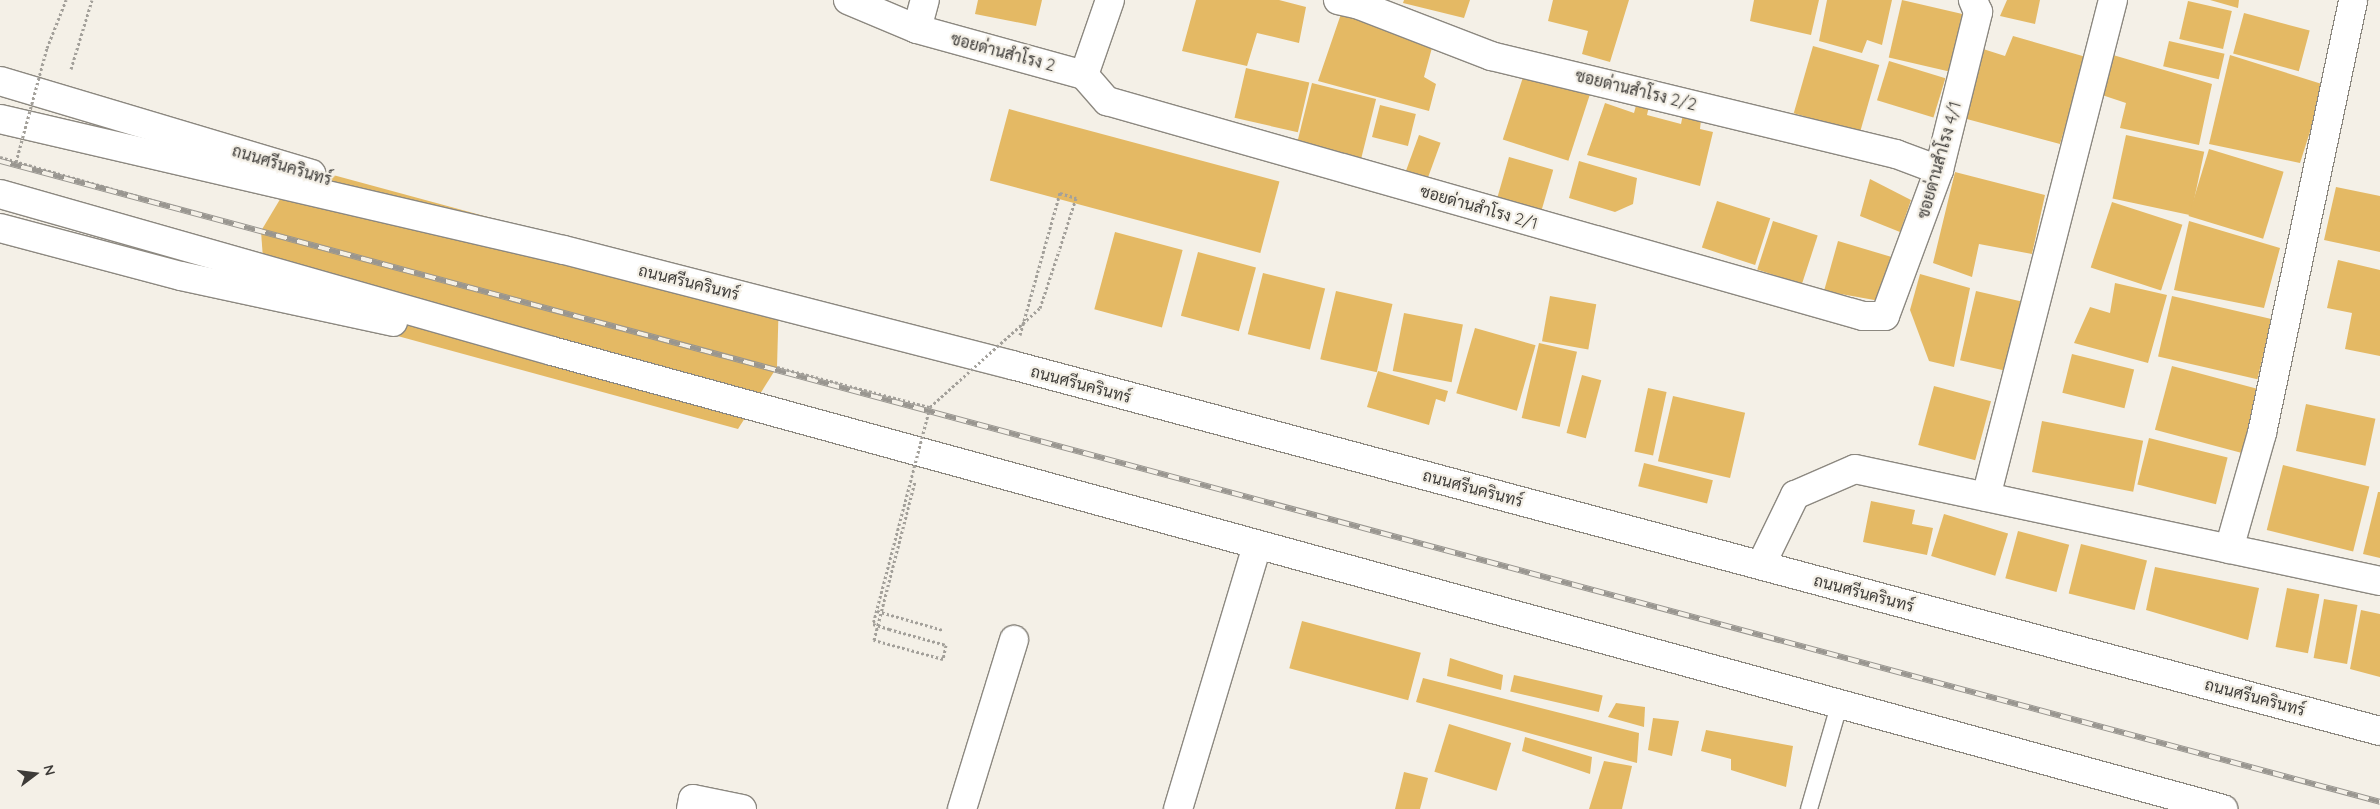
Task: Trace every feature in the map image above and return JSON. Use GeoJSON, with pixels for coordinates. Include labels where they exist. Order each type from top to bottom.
{"type":"FeatureCollection","features":[{"type":"Feature","properties":{"kind":"main road","name":"ซอยด่านสำโรง 2"},"geometry":{"type":"LineString","coordinates":[[848,0],[918,29],[1084,75]]}},
{"type":"Feature","properties":{"kind":"main road"},"geometry":{"type":"LineString","coordinates":[[918,29],[925,0]]}},
{"type":"Feature","properties":{"kind":"main road"},"geometry":{"type":"LineString","coordinates":[[1084,75],[1110,0]]}},
{"type":"Feature","properties":{"kind":"main road","name":"ซอยด่านสำโรง 2/2"},"geometry":{"type":"LineString","coordinates":[[1338,0],[1359,5],[1491,56],[1886,152],[1939,170]]}},
{"type":"Feature","properties":{"kind":"main road","name":"ซอยด่านสำโรง 4/1"},"geometry":{"type":"LineString","coordinates":[[1885,316],[1939,170],[1978,12],[1973,0]]}},
{"type":"Feature","properties":{"kind":"main road"},"geometry":{"type":"LineString","coordinates":[[1986,497],[2113,0]]}},
{"type":"Feature","properties":{"kind":"main road"},"geometry":{"type":"LineString","coordinates":[[2229,549],[2262,433],[2353,0]]}},
{"type":"Feature","properties":{"kind":"main road","name":"ซอยด่านสำโรง 2/1"},"geometry":{"type":"LineString","coordinates":[[1084,75],[1107,101],[1863,316],[1885,316]]}},
{"type":"Feature","properties":{"kind":"main road","name":"ถนนศรีนครินทร์"},"geometry":{"type":"LineString","coordinates":[[0,81],[564,250]]}},
{"type":"Feature","properties":{"kind":"main road","name":"ถนนศรีนครินทร์"},"geometry":{"type":"LineString","coordinates":[[0,120],[564,250],[1012,365],[2380,731]]}},
{"type":"Feature","properties":{"kind":"main road"},"geometry":{"type":"LineString","coordinates":[[0,194],[552,351],[1839,706],[2218,808]]}},
{"type":"Feature","properties":{"kind":"main road"},"geometry":{"type":"LineString","coordinates":[[0,228],[298,304],[552,351]]}},
{"type":"Feature","properties":{"kind":"main road"},"geometry":{"type":"LineString","coordinates":[[1761,565],[1795,494],[1855,469],[2380,581]]}},
{"type":"Feature","properties":{"kind":"main road"},"geometry":{"type":"LineString","coordinates":[[1178,809],[1257,545]]}},
{"type":"Feature","properties":{"kind":"main road"},"geometry":{"type":"LineString","coordinates":[[962,809],[1014,640]]}},
{"type":"Feature","properties":{"kind":"main road"},"geometry":{"type":"LineString","coordinates":[[691,809],[693,799],[742,809]]}},
{"type":"Feature","properties":{"kind":"lane"},"geometry":{"type":"LineString","coordinates":[[1810,809],[1839,706]]}},
{"type":"Feature","properties":{"kind":"path"},"geometry":{"type":"LineString","coordinates":[[16,162],[48,48],[66,0]]}},
{"type":"Feature","properties":{"kind":"path"},"geometry":{"type":"LineString","coordinates":[[61,100],[92,0]]}},
{"type":"Feature","properties":{"kind":"path"},"geometry":{"type":"LineString","coordinates":[[0,157],[261,231]]}},
{"type":"Feature","properties":{"kind":"path"},"geometry":{"type":"LineString","coordinates":[[923,453],[874,640],[943,659],[946,645],[889,629],[873,624],[930,407],[1040,308],[1076,198],[1060,193],[1058,203],[1012,365]]}},
{"type":"Feature","properties":{"kind":"path"},"geometry":{"type":"LineString","coordinates":[[777,367],[930,407]]}},
{"type":"Feature","properties":{"kind":"path"},"geometry":{"type":"LineString","coordinates":[[877,611],[942,630]]}},
{"type":"Feature","properties":{"kind":"building"},"geometry":{"type":"Polygon","coordinates":[[[978,0],[1042,0],[1036,26],[975,14],[978,0]]]}},
{"type":"Feature","properties":{"kind":"building"},"geometry":{"type":"Polygon","coordinates":[[[1196,0],[1279,0],[1306,7],[1299,43],[1257,33],[1247,66],[1182,51],[1196,0]]]}},
{"type":"Feature","properties":{"kind":"building"},"geometry":{"type":"Polygon","coordinates":[[[1404,0],[1470,0],[1464,18],[1403,3],[1404,0]]]}},
{"type":"Feature","properties":{"kind":"building"},"geometry":{"type":"Polygon","coordinates":[[[1553,0],[1629,0],[1610,62],[1582,54],[1588,31],[1548,21],[1553,0]]]}},
{"type":"Feature","properties":{"kind":"building"},"geometry":{"type":"Polygon","coordinates":[[[1754,0],[1819,0],[1811,35],[1750,21],[1754,0]]]}},
{"type":"Feature","properties":{"kind":"building"},"geometry":{"type":"Polygon","coordinates":[[[1827,0],[1892,0],[1882,45],[1867,40],[1862,53],[1819,41],[1827,0]]]}},
{"type":"Feature","properties":{"kind":"building"},"geometry":{"type":"Polygon","coordinates":[[[1902,0],[1962,14],[1949,71],[1889,57],[1902,0]]]}},
{"type":"Feature","properties":{"kind":"building"},"geometry":{"type":"Polygon","coordinates":[[[2007,0],[2040,0],[2035,24],[2000,16],[2007,0]]]}},
{"type":"Feature","properties":{"kind":"building"},"geometry":{"type":"Polygon","coordinates":[[[2210,0],[2239,0],[2238,8],[2210,0]]]}},
{"type":"Feature","properties":{"kind":"building"},"geometry":{"type":"Polygon","coordinates":[[[2188,1],[2232,11],[2223,49],[2179,39],[2188,1]]]}},
{"type":"Feature","properties":{"kind":"building"},"geometry":{"type":"Polygon","coordinates":[[[1342,11],[1433,44],[1424,77],[1436,84],[1429,111],[1318,81],[1342,11]]]}},
{"type":"Feature","properties":{"kind":"building"},"geometry":{"type":"Polygon","coordinates":[[[2244,13],[2310,31],[2299,71],[2233,54],[2244,13]]]}},
{"type":"Feature","properties":{"kind":"building"},"geometry":{"type":"Polygon","coordinates":[[[2013,36],[2086,57],[2060,144],[1963,118],[1980,48],[2005,56],[2013,36]]]}},
{"type":"Feature","properties":{"kind":"building"},"geometry":{"type":"Polygon","coordinates":[[[2169,41],[2225,54],[2219,79],[2163,66],[2169,41]]]}},
{"type":"Feature","properties":{"kind":"building"},"geometry":{"type":"Polygon","coordinates":[[[1813,46],[1879,65],[1860,132],[1794,113],[1813,46]]]}},
{"type":"Feature","properties":{"kind":"building"},"geometry":{"type":"Polygon","coordinates":[[[2113,55],[2212,84],[2199,145],[2120,128],[2126,103],[2102,95],[2113,55]]]}},
{"type":"Feature","properties":{"kind":"building"},"geometry":{"type":"Polygon","coordinates":[[[2230,55],[2325,85],[2300,163],[2209,144],[2230,55]]]}},
{"type":"Feature","properties":{"kind":"building"},"geometry":{"type":"Polygon","coordinates":[[[1889,61],[1945,78],[1933,117],[1877,100],[1889,61]]]}},
{"type":"Feature","properties":{"kind":"building"},"geometry":{"type":"Polygon","coordinates":[[[1246,68],[1309,83],[1298,132],[1235,118],[1246,68]]]}},
{"type":"Feature","properties":{"kind":"building"},"geometry":{"type":"Polygon","coordinates":[[[1525,71],[1591,92],[1568,161],[1503,139],[1525,71]]]}},
{"type":"Feature","properties":{"kind":"building"},"geometry":{"type":"Polygon","coordinates":[[[1312,83],[1376,99],[1360,165],[1296,149],[1312,83]]]}},
{"type":"Feature","properties":{"kind":"building"},"geometry":{"type":"Polygon","coordinates":[[[1637,102],[1649,106],[1647,115],[1681,124],[1683,114],[1701,120],[1700,129],[1713,132],[1700,186],[1587,155],[1605,103],[1634,113],[1637,102]]]}},
{"type":"Feature","properties":{"kind":"building"},"geometry":{"type":"Polygon","coordinates":[[[1380,105],[1416,114],[1408,146],[1372,137],[1380,105]]]}},
{"type":"Feature","properties":{"kind":"building"},"geometry":{"type":"Polygon","coordinates":[[[1009,109],[1279,181],[1260,253],[990,180],[1009,109]]]}},
{"type":"Feature","properties":{"kind":"building"},"geometry":{"type":"Polygon","coordinates":[[[1419,135],[1441,143],[1425,187],[1403,179],[1419,135]]]}},
{"type":"Feature","properties":{"kind":"building"},"geometry":{"type":"Polygon","coordinates":[[[2126,135],[2204,152],[2191,215],[2112,199],[2126,135]]]}},
{"type":"Feature","properties":{"kind":"building"},"geometry":{"type":"Polygon","coordinates":[[[2209,149],[2284,172],[2263,239],[2189,216],[2209,149]]]}},
{"type":"Feature","properties":{"kind":"building"},"geometry":{"type":"Polygon","coordinates":[[[1509,157],[1553,170],[1539,219],[1495,206],[1509,157]]]}},
{"type":"Feature","properties":{"kind":"building"},"geometry":{"type":"Polygon","coordinates":[[[1579,161],[1637,178],[1633,204],[1615,212],[1569,198],[1579,161]]]}},
{"type":"Feature","properties":{"kind":"building"},"geometry":{"type":"Polygon","coordinates":[[[300,166],[779,296],[777,367],[738,429],[266,300],[261,231],[300,166]]]}},
{"type":"Feature","properties":{"kind":"building"},"geometry":{"type":"Polygon","coordinates":[[[1955,172],[2045,195],[2032,254],[1979,244],[1972,277],[1933,263],[1955,172]]]}},
{"type":"Feature","properties":{"kind":"building"},"geometry":{"type":"Polygon","coordinates":[[[1870,179],[1911,200],[1900,232],[1860,216],[1870,179]]]}},
{"type":"Feature","properties":{"kind":"building"},"geometry":{"type":"Polygon","coordinates":[[[2336,187],[2380,196],[2380,252],[2324,240],[2336,187]]]}},
{"type":"Feature","properties":{"kind":"building"},"geometry":{"type":"Polygon","coordinates":[[[1717,201],[1770,218],[1755,265],[1702,248],[1717,201]]]}},
{"type":"Feature","properties":{"kind":"building"},"geometry":{"type":"Polygon","coordinates":[[[2112,202],[2182,225],[2161,290],[2091,268],[2112,202]]]}},
{"type":"Feature","properties":{"kind":"building"},"geometry":{"type":"Polygon","coordinates":[[[1773,221],[1818,236],[1802,284],[1757,270],[1773,221]]]}},
{"type":"Feature","properties":{"kind":"building"},"geometry":{"type":"Polygon","coordinates":[[[2189,221],[2280,248],[2264,308],[2174,290],[2189,221]]]}},
{"type":"Feature","properties":{"kind":"building"},"geometry":{"type":"Polygon","coordinates":[[[1115,232],[1183,250],[1162,327],[1094,309],[1115,232]]]}},
{"type":"Feature","properties":{"kind":"building"},"geometry":{"type":"Polygon","coordinates":[[[1838,241],[1895,258],[1880,301],[1824,291],[1838,241]]]}},
{"type":"Feature","properties":{"kind":"building"},"geometry":{"type":"Polygon","coordinates":[[[1198,252],[1256,268],[1239,331],[1181,316],[1198,252]]]}},
{"type":"Feature","properties":{"kind":"building"},"geometry":{"type":"Polygon","coordinates":[[[2338,260],[2380,270],[2380,356],[2345,349],[2352,313],[2327,308],[2338,260]]]}},
{"type":"Feature","properties":{"kind":"building"},"geometry":{"type":"Polygon","coordinates":[[[1263,273],[1325,288],[1310,350],[1248,334],[1263,273]]]}},
{"type":"Feature","properties":{"kind":"building"},"geometry":{"type":"Polygon","coordinates":[[[1920,274],[1970,288],[1954,367],[1929,361],[1910,310],[1920,274]]]}},
{"type":"Feature","properties":{"kind":"building"},"geometry":{"type":"Polygon","coordinates":[[[2115,283],[2167,295],[2148,363],[2074,343],[2090,307],[2110,313],[2115,283]]]}},
{"type":"Feature","properties":{"kind":"building"},"geometry":{"type":"Polygon","coordinates":[[[1336,291],[1393,304],[1377,372],[1320,359],[1336,291]]]}},
{"type":"Feature","properties":{"kind":"building"},"geometry":{"type":"Polygon","coordinates":[[[1976,291],[2024,302],[2008,371],[1960,360],[1976,291]]]}},
{"type":"Feature","properties":{"kind":"building"},"geometry":{"type":"Polygon","coordinates":[[[1550,296],[1596,304],[1588,349],[1542,341],[1550,296]]]}},
{"type":"Feature","properties":{"kind":"building"},"geometry":{"type":"Polygon","coordinates":[[[2172,296],[2271,319],[2257,379],[2158,356],[2172,296]]]}},
{"type":"Feature","properties":{"kind":"building"},"geometry":{"type":"Polygon","coordinates":[[[1404,313],[1463,324],[1452,382],[1393,371],[1404,313]]]}},
{"type":"Feature","properties":{"kind":"building"},"geometry":{"type":"Polygon","coordinates":[[[1475,328],[1536,345],[1517,411],[1456,393],[1475,328]]]}},
{"type":"Feature","properties":{"kind":"building"},"geometry":{"type":"Polygon","coordinates":[[[1539,343],[1577,352],[1560,427],[1522,418],[1539,343]]]}},
{"type":"Feature","properties":{"kind":"building"},"geometry":{"type":"Polygon","coordinates":[[[2072,354],[2134,369],[2124,408],[2062,393],[2072,354]]]}},
{"type":"Feature","properties":{"kind":"building"},"geometry":{"type":"Polygon","coordinates":[[[2172,366],[2260,390],[2243,453],[2155,430],[2172,366]]]}},
{"type":"Feature","properties":{"kind":"building"},"geometry":{"type":"Polygon","coordinates":[[[1378,371],[1448,391],[1445,402],[1436,399],[1429,425],[1367,407],[1378,371]]]}},
{"type":"Feature","properties":{"kind":"building"},"geometry":{"type":"Polygon","coordinates":[[[1582,375],[1601,380],[1586,438],[1566,433],[1582,375]]]}},
{"type":"Feature","properties":{"kind":"building"},"geometry":{"type":"Polygon","coordinates":[[[1934,386],[1991,401],[1975,460],[1918,445],[1934,386]]]}},
{"type":"Feature","properties":{"kind":"building"},"geometry":{"type":"Polygon","coordinates":[[[1648,388],[1667,392],[1653,456],[1634,452],[1648,388]]]}},
{"type":"Feature","properties":{"kind":"building"},"geometry":{"type":"Polygon","coordinates":[[[1673,396],[1745,413],[1730,478],[1658,461],[1673,396]]]}},
{"type":"Feature","properties":{"kind":"building"},"geometry":{"type":"Polygon","coordinates":[[[2306,404],[2375,419],[2365,466],[2296,451],[2306,404]]]}},
{"type":"Feature","properties":{"kind":"building"},"geometry":{"type":"Polygon","coordinates":[[[2042,421],[2143,441],[2133,492],[2032,472],[2042,421]]]}},
{"type":"Feature","properties":{"kind":"building"},"geometry":{"type":"Polygon","coordinates":[[[2149,438],[2228,458],[2216,504],[2137,485],[2149,438]]]}},
{"type":"Feature","properties":{"kind":"building"},"geometry":{"type":"Polygon","coordinates":[[[1644,463],[1713,480],[1707,503],[1638,486],[1644,463]]]}},
{"type":"Feature","properties":{"kind":"building"},"geometry":{"type":"Polygon","coordinates":[[[2283,465],[2369,487],[2353,552],[2267,530],[2283,465]]]}},
{"type":"Feature","properties":{"kind":"building"},"geometry":{"type":"Polygon","coordinates":[[[2378,492],[2380,492],[2380,558],[2363,554],[2378,492]]]}},
{"type":"Feature","properties":{"kind":"building"},"geometry":{"type":"Polygon","coordinates":[[[1871,501],[1915,510],[1912,524],[1933,528],[1927,555],[1863,542],[1871,501]]]}},
{"type":"Feature","properties":{"kind":"building"},"geometry":{"type":"Polygon","coordinates":[[[1944,514],[2008,534],[1995,576],[1931,556],[1944,514]]]}},
{"type":"Feature","properties":{"kind":"building"},"geometry":{"type":"Polygon","coordinates":[[[2018,531],[2069,545],[2057,592],[2005,578],[2018,531]]]}},
{"type":"Feature","properties":{"kind":"building"},"geometry":{"type":"Polygon","coordinates":[[[2081,544],[2147,560],[2135,610],[2069,593],[2081,544]]]}},
{"type":"Feature","properties":{"kind":"building"},"geometry":{"type":"Polygon","coordinates":[[[2155,567],[2259,588],[2248,640],[2146,610],[2155,567]]]}},
{"type":"Feature","properties":{"kind":"building"},"geometry":{"type":"Polygon","coordinates":[[[2287,588],[2319,594],[2308,653],[2276,647],[2287,588]]]}},
{"type":"Feature","properties":{"kind":"building"},"geometry":{"type":"Polygon","coordinates":[[[2324,599],[2357,605],[2347,664],[2314,658],[2324,599]]]}},
{"type":"Feature","properties":{"kind":"building"},"geometry":{"type":"Polygon","coordinates":[[[2361,610],[2380,614],[2380,677],[2350,669],[2361,610]]]}},
{"type":"Feature","properties":{"kind":"building"},"geometry":{"type":"Polygon","coordinates":[[[1302,621],[1421,653],[1408,700],[1289,668],[1302,621]]]}},
{"type":"Feature","properties":{"kind":"building"},"geometry":{"type":"Polygon","coordinates":[[[1450,658],[1503,675],[1501,690],[1447,676],[1450,658]]]}},
{"type":"Feature","properties":{"kind":"building"},"geometry":{"type":"Polygon","coordinates":[[[1514,675],[1603,695],[1599,712],[1510,692],[1514,675]]]}},
{"type":"Feature","properties":{"kind":"building"},"geometry":{"type":"Polygon","coordinates":[[[1423,678],[1639,733],[1637,763],[1416,702],[1423,678]]]}},
{"type":"Feature","properties":{"kind":"building"},"geometry":{"type":"Polygon","coordinates":[[[1616,703],[1645,707],[1644,727],[1608,717],[1616,703]]]}},
{"type":"Feature","properties":{"kind":"building"},"geometry":{"type":"Polygon","coordinates":[[[1653,718],[1679,721],[1672,756],[1648,750],[1653,718]]]}},
{"type":"Feature","properties":{"kind":"building"},"geometry":{"type":"Polygon","coordinates":[[[1449,724],[1511,743],[1497,791],[1434,772],[1449,724]]]}},
{"type":"Feature","properties":{"kind":"building"},"geometry":{"type":"Polygon","coordinates":[[[1706,730],[1793,746],[1786,787],[1731,770],[1731,759],[1701,751],[1706,730]]]}},
{"type":"Feature","properties":{"kind":"building"},"geometry":{"type":"Polygon","coordinates":[[[1525,737],[1592,757],[1590,774],[1522,751],[1525,737]]]}},
{"type":"Feature","properties":{"kind":"building"},"geometry":{"type":"Polygon","coordinates":[[[1604,761],[1632,766],[1622,809],[1589,809],[1604,761]]]}},
{"type":"Feature","properties":{"kind":"building"},"geometry":{"type":"Polygon","coordinates":[[[1404,772],[1428,778],[1420,809],[1395,809],[1404,772]]]}},
{"type":"Feature","properties":{"kind":"railway"},"geometry":{"type":"LineString","coordinates":[[0,161],[2380,802]]}}]}
